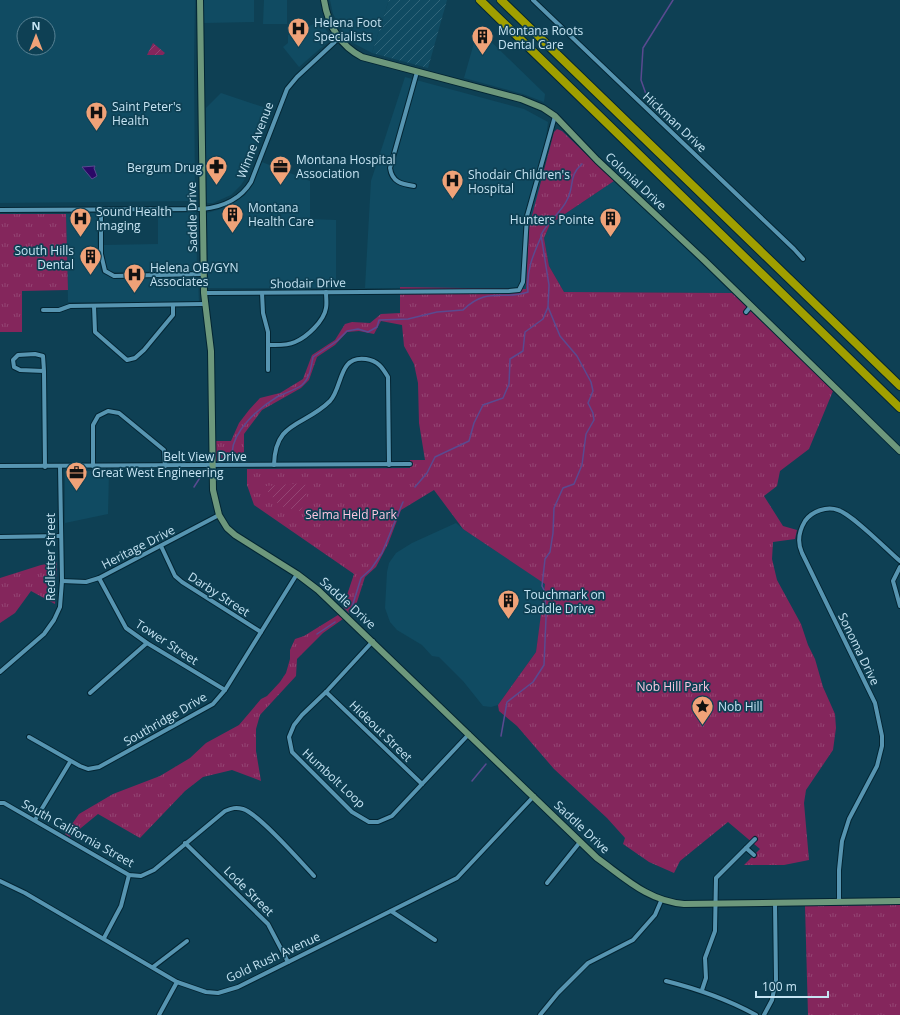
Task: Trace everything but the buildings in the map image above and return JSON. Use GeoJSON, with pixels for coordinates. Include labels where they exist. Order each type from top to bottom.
{"type":"FeatureCollection","features":[{"type":"Feature","properties":{"kind":"highway"},"geometry":{"type":"LineString","coordinates":[[480,0],[900,408]]}},
{"type":"Feature","properties":{"kind":"highway"},"geometry":{"type":"LineString","coordinates":[[501,0],[900,386]]}},
{"type":"Feature","properties":{"kind":"street","name":"Saddle Drive"},"geometry":{"type":"LineString","coordinates":[[200,0],[204,304],[211,351],[212,465],[214,500],[219,516],[227,528],[235,535],[318,590],[373,641],[597,858],[645,892],[661,900],[684,904],[900,901]]}},
{"type":"Feature","properties":{"kind":"street","name":"Colonial Drive"},"geometry":{"type":"LineString","coordinates":[[324,0],[330,24],[339,38],[352,52],[362,57],[521,99],[543,108],[555,116],[597,160],[751,306],[900,451]]}},
{"type":"Feature","properties":{"kind":"street","name":"Hickman Drive"},"geometry":{"type":"LineString","coordinates":[[533,0],[794,249],[803,260]]}},
{"type":"Feature","properties":{"kind":"street","name":"Winne Avenue"},"geometry":{"type":"LineString","coordinates":[[0,210],[217,208],[242,194],[252,178],[279,105],[287,89],[297,77],[339,38]]}},
{"type":"Feature","properties":{"kind":"street"},"geometry":{"type":"LineString","coordinates":[[414,186],[401,184],[395,180],[390,168],[417,72]]}},
{"type":"Feature","properties":{"kind":"street","name":"Shodair Drive"},"geometry":{"type":"LineString","coordinates":[[204,293],[519,290],[523,282],[527,216],[555,116]]}},
{"type":"Feature","properties":{"kind":"street"},"geometry":{"type":"LineString","coordinates":[[101,209],[101,254],[105,271],[114,276],[204,274]]}},
{"type":"Feature","properties":{"kind":"street"},"geometry":{"type":"LineString","coordinates":[[268,345],[282,346],[296,342],[312,329],[323,317],[326,308],[326,292]]}},
{"type":"Feature","properties":{"kind":"street"},"geometry":{"type":"LineString","coordinates":[[262,293],[268,345],[268,370]]}},
{"type":"Feature","properties":{"kind":"street"},"geometry":{"type":"LineString","coordinates":[[43,310],[59,310],[70,306],[204,304]]}},
{"type":"Feature","properties":{"kind":"street"},"geometry":{"type":"LineString","coordinates":[[94,306],[95,332],[127,360],[135,358],[144,350],[173,315],[174,305]]}},
{"type":"Feature","properties":{"kind":"street"},"geometry":{"type":"LineString","coordinates":[[746,312],[751,306]]}},
{"type":"Feature","properties":{"kind":"street"},"geometry":{"type":"LineString","coordinates":[[44,370],[20,370],[14,367],[13,360],[18,355],[43,356],[44,370],[45,467]]}},
{"type":"Feature","properties":{"kind":"street"},"geometry":{"type":"LineString","coordinates":[[274,465],[274,449],[281,436],[290,427],[323,408],[332,398],[341,374],[346,367],[351,362],[359,358],[374,360],[382,366],[388,377],[389,465]]}},
{"type":"Feature","properties":{"kind":"street"},"geometry":{"type":"LineString","coordinates":[[93,466],[93,425],[98,416],[108,411],[119,413],[164,450],[165,466]]}},
{"type":"Feature","properties":{"kind":"street","name":"Belt View Drive"},"geometry":{"type":"LineString","coordinates":[[0,466],[45,467],[410,464]]}},
{"type":"Feature","properties":{"kind":"street","name":"Redletter Street"},"geometry":{"type":"LineString","coordinates":[[0,672],[44,634],[54,620],[60,607],[62,581],[60,466]]}},
{"type":"Feature","properties":{"kind":"street","name":"Sonoma Drive"},"geometry":{"type":"LineString","coordinates":[[839,901],[839,866],[842,841],[849,819],[877,766],[882,746],[882,736],[875,703],[802,553],[799,546],[800,533],[808,517],[813,513],[827,508],[838,510],[850,517],[900,561]]}},
{"type":"Feature","properties":{"kind":"street","name":"Heritage Drive"},"geometry":{"type":"LineString","coordinates":[[62,581],[86,582],[99,578],[219,516]]}},
{"type":"Feature","properties":{"kind":"street"},"geometry":{"type":"LineString","coordinates":[[0,536],[61,536]]}},
{"type":"Feature","properties":{"kind":"street","name":"Darby Street"},"geometry":{"type":"LineString","coordinates":[[161,546],[175,576],[182,582],[261,632]]}},
{"type":"Feature","properties":{"kind":"street"},"geometry":{"type":"LineString","coordinates":[[900,567],[893,581],[895,594],[900,606]]}},
{"type":"Feature","properties":{"kind":"street","name":"Southridge Drive"},"geometry":{"type":"LineString","coordinates":[[28,737],[70,762],[88,769],[100,767],[213,704],[225,690],[296,574]]}},
{"type":"Feature","properties":{"kind":"street","name":"Tower Street"},"geometry":{"type":"LineString","coordinates":[[99,578],[126,628],[147,643],[225,690]]}},
{"type":"Feature","properties":{"kind":"street","name":"Humbolt Loop"},"geometry":{"type":"LineString","coordinates":[[373,641],[326,692],[302,715],[294,725],[289,737],[292,752],[352,812],[369,822],[384,820],[392,816],[469,734]]}},
{"type":"Feature","properties":{"kind":"street"},"geometry":{"type":"LineString","coordinates":[[90,693],[147,643]]}},
{"type":"Feature","properties":{"kind":"street","name":"Hideout Street"},"geometry":{"type":"LineString","coordinates":[[326,692],[422,784]]}},
{"type":"Feature","properties":{"kind":"street"},"geometry":{"type":"LineString","coordinates":[[35,820],[70,762]]}},
{"type":"Feature","properties":{"kind":"street","name":"Gold Rush Avenue"},"geometry":{"type":"LineString","coordinates":[[0,881],[25,893],[104,938],[177,982],[206,992],[218,993],[238,987],[457,878],[534,796]]}},
{"type":"Feature","properties":{"kind":"street","name":"South California Street"},"geometry":{"type":"LineString","coordinates":[[0,803],[4,803],[35,820],[129,875],[141,876],[154,870],[225,811],[234,807],[245,810],[257,818],[314,876]]}},
{"type":"Feature","properties":{"kind":"street"},"geometry":{"type":"LineString","coordinates":[[702,990],[706,978],[705,958],[714,931],[716,878],[755,840]]}},
{"type":"Feature","properties":{"kind":"street"},"geometry":{"type":"LineString","coordinates":[[547,884],[580,842]]}},
{"type":"Feature","properties":{"kind":"street","name":"Lode Street"},"geometry":{"type":"LineString","coordinates":[[185,843],[268,924],[288,962]]}},
{"type":"Feature","properties":{"kind":"street"},"geometry":{"type":"LineString","coordinates":[[746,848],[754,855]]}},
{"type":"Feature","properties":{"kind":"street"},"geometry":{"type":"LineString","coordinates":[[104,938],[121,906],[129,875]]}},
{"type":"Feature","properties":{"kind":"street"},"geometry":{"type":"LineString","coordinates":[[540,1015],[562,988],[588,963],[634,940],[655,915],[661,900]]}},
{"type":"Feature","properties":{"kind":"street"},"geometry":{"type":"LineString","coordinates":[[764,1015],[772,1000],[776,980],[774,902]]}},
{"type":"Feature","properties":{"kind":"street"},"geometry":{"type":"LineString","coordinates":[[391,911],[435,940]]}},
{"type":"Feature","properties":{"kind":"street"},"geometry":{"type":"LineString","coordinates":[[153,967],[187,941]]}},
{"type":"Feature","properties":{"kind":"street"},"geometry":{"type":"LineString","coordinates":[[666,981],[702,990],[734,1003],[756,1015]]}},
{"type":"Feature","properties":{"kind":"street"},"geometry":{"type":"LineString","coordinates":[[159,1015],[177,982]]}},
{"type":"Feature","properties":{"kind":"shaded area","name":"Saint Peter's Health"},"geometry":{"type":"Polygon","coordinates":[[[0,0],[195,0],[195,201],[0,203],[0,0]]]}},
{"type":"Feature","properties":{"kind":"shaded area"},"geometry":{"type":"Polygon","coordinates":[[[204,0],[254,0],[254,22],[204,23],[204,0]]]}},
{"type":"Feature","properties":{"kind":"shaded area"},"geometry":{"type":"Polygon","coordinates":[[[264,0],[287,0],[287,24],[263,24],[264,0]]]}},
{"type":"Feature","properties":{"kind":"shaded area"},"geometry":{"type":"Polygon","coordinates":[[[330,0],[389,0],[372,53],[353,43],[345,36],[333,14],[330,0]]]}},
{"type":"Feature","properties":{"kind":"shaded area"},"geometry":{"type":"Polygon","coordinates":[[[389,0],[447,0],[428,68],[372,53],[389,0]]]}},
{"type":"Feature","properties":{"kind":"shaded area"},"geometry":{"type":"Polygon","coordinates":[[[321,21],[331,38],[299,67],[283,47],[288,43],[288,35],[321,21]]]}},
{"type":"Feature","properties":{"kind":"shaded area"},"geometry":{"type":"Polygon","coordinates":[[[478,29],[545,94],[544,102],[523,94],[464,78],[478,29]]]}},
{"type":"Feature","properties":{"kind":"shaded area","name":"Shodair Children's Hospital"},"geometry":{"type":"Polygon","coordinates":[[[405,77],[524,109],[548,122],[526,289],[365,288],[371,181],[405,77]]]}},
{"type":"Feature","properties":{"kind":"shaded area"},"geometry":{"type":"Polygon","coordinates":[[[221,93],[272,110],[247,176],[241,185],[231,195],[213,203],[208,203],[206,202],[206,108],[221,93]]]}},
{"type":"Feature","properties":{"kind":"shaded area"},"geometry":{"type":"Polygon","coordinates":[[[262,162],[310,181],[310,219],[336,220],[336,288],[208,288],[207,213],[221,209],[245,195],[262,162]]]}},
{"type":"Feature","properties":{"kind":"shaded area"},"geometry":{"type":"Polygon","coordinates":[[[95,166],[94,168],[97,176],[92,179],[82,167],[95,166]]]}},
{"type":"Feature","properties":{"kind":"shaded area"},"geometry":{"type":"Polygon","coordinates":[[[614,181],[732,293],[564,292],[549,266],[544,238],[550,224],[614,181]]]}},
{"type":"Feature","properties":{"kind":"shaded area"},"geometry":{"type":"Polygon","coordinates":[[[196,212],[197,271],[114,272],[109,271],[105,267],[103,245],[158,244],[158,213],[196,212]]]}},
{"type":"Feature","properties":{"kind":"shaded area"},"geometry":{"type":"Polygon","coordinates":[[[94,213],[97,216],[98,261],[101,271],[104,274],[114,278],[196,277],[198,279],[199,302],[68,302],[66,214],[94,213]]]}},
{"type":"Feature","properties":{"kind":"shaded area"},"geometry":{"type":"Polygon","coordinates":[[[109,471],[108,514],[65,523],[65,472],[109,471]]]}},
{"type":"Feature","properties":{"kind":"shaded area"},"geometry":{"type":"Polygon","coordinates":[[[456,523],[546,584],[536,652],[498,705],[491,707],[483,706],[463,681],[439,657],[432,656],[422,645],[397,630],[390,622],[385,608],[387,572],[389,563],[396,553],[412,543],[456,523]]]}},
{"type":"Feature","properties":{"kind":"green space"},"geometry":{"type":"Polygon","coordinates":[[[153,43],[165,53],[163,55],[147,55],[153,43]]]}},
{"type":"Feature","properties":{"kind":"green space","name":"Nob Hill Park"},"geometry":{"type":"Polygon","coordinates":[[[557,129],[562,131],[614,181],[550,224],[544,238],[549,266],[564,292],[732,293],[833,391],[809,449],[780,471],[777,486],[764,496],[783,526],[797,530],[795,539],[773,542],[772,559],[777,580],[801,624],[808,645],[815,659],[823,687],[835,714],[836,728],[833,750],[806,790],[804,803],[809,860],[784,865],[744,865],[760,849],[728,822],[680,861],[674,873],[649,862],[623,844],[625,838],[607,818],[554,769],[517,726],[499,711],[498,705],[536,652],[545,584],[463,529],[434,490],[401,510],[388,544],[376,567],[365,577],[357,602],[349,613],[343,607],[354,574],[254,505],[247,485],[247,469],[410,468],[410,460],[425,460],[419,423],[418,383],[414,364],[404,346],[402,325],[381,321],[374,334],[359,331],[347,332],[335,345],[317,357],[309,380],[301,388],[262,410],[244,434],[244,461],[216,461],[216,441],[231,441],[239,423],[260,398],[280,393],[303,379],[312,355],[335,340],[345,324],[352,322],[370,323],[381,314],[400,313],[400,287],[526,289],[529,227],[554,132],[557,129]]]}},
{"type":"Feature","properties":{"kind":"green space"},"geometry":{"type":"Polygon","coordinates":[[[0,214],[66,214],[68,290],[22,291],[22,332],[0,332],[0,214]]]}},
{"type":"Feature","properties":{"kind":"green space"},"geometry":{"type":"Polygon","coordinates":[[[305,483],[307,500],[300,511],[280,506],[265,488],[266,486],[305,483]]]}},
{"type":"Feature","properties":{"kind":"green space"},"geometry":{"type":"Polygon","coordinates":[[[57,562],[55,604],[31,591],[15,613],[0,623],[0,578],[41,565],[57,562]]]}},
{"type":"Feature","properties":{"kind":"green space"},"geometry":{"type":"Polygon","coordinates":[[[338,615],[343,619],[323,633],[297,659],[296,676],[260,715],[256,729],[256,751],[261,781],[232,770],[203,777],[185,791],[140,838],[98,814],[70,837],[65,834],[79,814],[113,794],[160,776],[190,758],[206,743],[239,725],[261,699],[267,696],[280,682],[286,673],[290,659],[290,650],[295,639],[304,636],[338,615]]]}},
{"type":"Feature","properties":{"kind":"green space"},"geometry":{"type":"Polygon","coordinates":[[[900,905],[900,1015],[808,1015],[805,906],[900,905]]]}},
{"type":"Feature","properties":{"kind":"waterway"},"geometry":{"type":"LineString","coordinates":[[647,97],[641,80],[643,48],[673,0]]}},
{"type":"Feature","properties":{"kind":"waterway"},"geometry":{"type":"LineString","coordinates":[[501,736],[507,702],[533,682],[544,665],[546,618],[545,592],[542,586],[545,559],[550,552],[553,533],[554,508],[563,488],[574,484],[582,465],[586,434],[594,420],[593,413],[588,403],[593,391],[591,382],[577,356],[560,336],[548,307],[549,285],[541,235],[564,205],[571,190],[573,177],[582,164]]}},
{"type":"Feature","properties":{"kind":"waterway"},"geometry":{"type":"LineString","coordinates":[[232,453],[233,444],[248,420],[277,397],[302,385],[308,376],[313,357],[337,341],[347,331],[358,329],[368,332],[377,327],[379,320],[408,319],[437,312],[463,310],[480,298],[528,292],[529,270],[541,237]]}},
{"type":"Feature","properties":{"kind":"waterway"},"geometry":{"type":"LineString","coordinates":[[415,487],[427,473],[435,457],[469,441],[474,423],[483,405],[503,398],[509,384],[510,359],[523,351],[525,332],[543,319],[548,307]]}},
{"type":"Feature","properties":{"kind":"waterway"},"geometry":{"type":"LineString","coordinates":[[194,487],[201,476]]}},
{"type":"Feature","properties":{"kind":"waterway"},"geometry":{"type":"LineString","coordinates":[[352,607],[361,578],[371,569],[382,553],[403,502]]}},
{"type":"Feature","properties":{"kind":"waterway"},"geometry":{"type":"LineString","coordinates":[[317,634],[335,622]]}},
{"type":"Feature","properties":{"kind":"waterway"},"geometry":{"type":"LineString","coordinates":[[472,781],[486,764]]}},
{"type":"Feature","properties":{"kind":"place","name":"Helena Foot Specialists"},"geometry":{"type":"Point","coordinates":[299,48]}},
{"type":"Feature","properties":{"kind":"place","name":"Montana Roots Dental Care"},"geometry":{"type":"Point","coordinates":[483,56]}},
{"type":"Feature","properties":{"kind":"place","name":"Saint Peter's Health"},"geometry":{"type":"Point","coordinates":[97,132]}},
{"type":"Feature","properties":{"kind":"place","name":"Bergum Drug"},"geometry":{"type":"Point","coordinates":[217,186]}},
{"type":"Feature","properties":{"kind":"place","name":"Montana Hospital Association"},"geometry":{"type":"Point","coordinates":[280,186]}},
{"type":"Feature","properties":{"kind":"place","name":"Shodair Children's Hospital"},"geometry":{"type":"Point","coordinates":[453,200]}},
{"type":"Feature","properties":{"kind":"place","name":"Montana Health Care"},"geometry":{"type":"Point","coordinates":[232,234]}},
{"type":"Feature","properties":{"kind":"place","name":"Sound Health Imaging"},"geometry":{"type":"Point","coordinates":[81,238]}},
{"type":"Feature","properties":{"kind":"place","name":"Hunters Pointe"},"geometry":{"type":"Point","coordinates":[610,238]}},
{"type":"Feature","properties":{"kind":"place","name":"South Hills Dental"},"geometry":{"type":"Point","coordinates":[90,276]}},
{"type":"Feature","properties":{"kind":"place","name":"Helena OB/GYN Associates"},"geometry":{"type":"Point","coordinates":[135,294]}},
{"type":"Feature","properties":{"kind":"place","name":"Great West Engineering"},"geometry":{"type":"Point","coordinates":[77,492]}},
{"type":"Feature","properties":{"kind":"place","name":"Touchmark on Saddle Drive"},"geometry":{"type":"Point","coordinates":[508,620]}},
{"type":"Feature","properties":{"kind":"place","name":"Nob Hill"},"geometry":{"type":"Point","coordinates":[702,726]}},
{"type":"Feature","properties":{"kind":"park label","name":"Selma Held Park"},"geometry":{"type":"Point","coordinates":[351,514]}}]}
